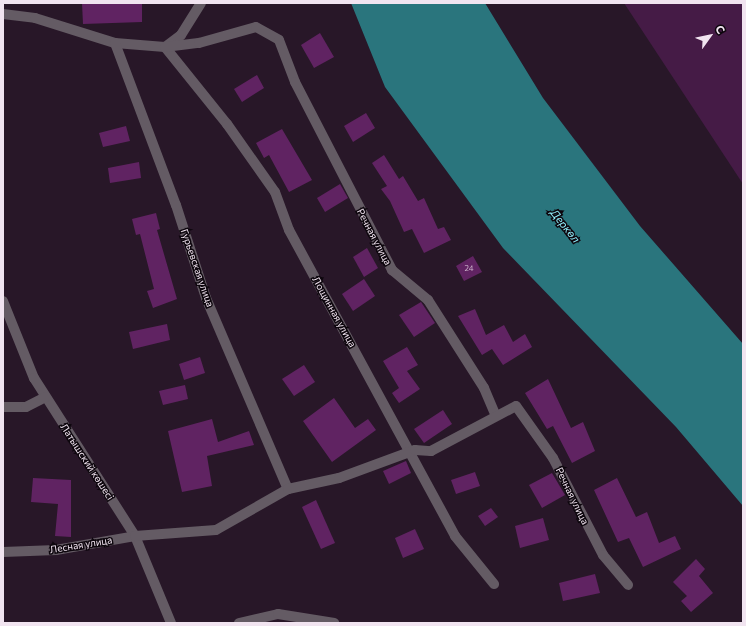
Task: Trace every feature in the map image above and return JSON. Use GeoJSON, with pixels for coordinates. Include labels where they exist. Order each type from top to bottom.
{"type":"FeatureCollection","features":[{"type":"Feature","properties":{"kind":"street"},"geometry":{"type":"LineString","coordinates":[[3,14],[35,18],[115,43],[166,47],[180,35],[201,3]]}},
{"type":"Feature","properties":{"kind":"street","name":"Речная улица"},"geometry":{"type":"LineString","coordinates":[[166,47],[199,43],[256,28],[279,40],[295,82],[392,270],[428,300],[484,388],[496,416]]}},
{"type":"Feature","properties":{"kind":"street","name":"Гурьевская улица"},"geometry":{"type":"LineString","coordinates":[[115,43],[176,205],[206,298],[288,489]]}},
{"type":"Feature","properties":{"kind":"street","name":"Лощинная улица"},"geometry":{"type":"LineString","coordinates":[[166,47],[227,124],[275,192],[289,230],[455,536],[494,584]]}},
{"type":"Feature","properties":{"kind":"street","name":"Латышский көшесі"},"geometry":{"type":"LineString","coordinates":[[3,301],[34,378],[135,536],[170,623]]}},
{"type":"Feature","properties":{"kind":"street"},"geometry":{"type":"LineString","coordinates":[[3,407],[26,407],[46,397]]}},
{"type":"Feature","properties":{"kind":"street","name":"Речная улица"},"geometry":{"type":"LineString","coordinates":[[516,406],[553,458],[603,555],[628,585]]}},
{"type":"Feature","properties":{"kind":"street","name":"Лесная улица"},"geometry":{"type":"LineString","coordinates":[[3,552],[56,550],[135,536],[216,530],[288,489],[339,478],[410,452],[431,450],[516,406]]}},
{"type":"Feature","properties":{"kind":"street"},"geometry":{"type":"LineString","coordinates":[[239,623],[278,614],[334,623]]}},
{"type":"Feature","properties":{"kind":"shaded area"},"geometry":{"type":"Polygon","coordinates":[[[624,3],[743,3],[743,184],[624,3]]]}},
{"type":"Feature","properties":{"kind":"water","name":"Деркөл"},"geometry":{"type":"Polygon","coordinates":[[[351,3],[485,3],[543,98],[640,226],[743,344],[743,506],[676,427],[503,248],[385,87],[351,3]]]}},
{"type":"Feature","properties":{"kind":"building"},"geometry":{"type":"Polygon","coordinates":[[[82,3],[142,3],[142,22],[83,24],[82,3]]]}},
{"type":"Feature","properties":{"kind":"building"},"geometry":{"type":"Polygon","coordinates":[[[320,33],[334,57],[314,68],[301,45],[320,33]]]}},
{"type":"Feature","properties":{"kind":"building"},"geometry":{"type":"Polygon","coordinates":[[[257,75],[264,88],[242,102],[234,89],[257,75]]]}},
{"type":"Feature","properties":{"kind":"building"},"geometry":{"type":"Polygon","coordinates":[[[366,113],[375,128],[353,142],[344,126],[366,113]]]}},
{"type":"Feature","properties":{"kind":"building"},"geometry":{"type":"Polygon","coordinates":[[[126,126],[130,141],[103,147],[99,133],[126,126]]]}},
{"type":"Feature","properties":{"kind":"building"},"geometry":{"type":"Polygon","coordinates":[[[282,129],[312,180],[289,192],[269,155],[264,158],[256,143],[282,129]]]}},
{"type":"Feature","properties":{"kind":"building"},"geometry":{"type":"Polygon","coordinates":[[[384,155],[399,179],[403,176],[418,201],[424,198],[438,229],[444,227],[451,240],[424,253],[412,229],[404,232],[390,201],[381,189],[387,186],[372,163],[384,155]]]}},
{"type":"Feature","properties":{"kind":"building"},"geometry":{"type":"Polygon","coordinates":[[[139,162],[141,178],[110,183],[108,168],[139,162]]]}},
{"type":"Feature","properties":{"kind":"building"},"geometry":{"type":"Polygon","coordinates":[[[340,184],[348,198],[325,212],[317,198],[340,184]]]}},
{"type":"Feature","properties":{"kind":"building"},"geometry":{"type":"Polygon","coordinates":[[[156,213],[160,229],[157,230],[177,299],[153,308],[147,291],[154,289],[140,234],[136,235],[132,219],[156,213]]]}},
{"type":"Feature","properties":{"kind":"building"},"geometry":{"type":"Polygon","coordinates":[[[367,248],[378,268],[364,277],[353,257],[367,248]]]}},
{"type":"Feature","properties":{"kind":"building"},"geometry":{"type":"Polygon","coordinates":[[[473,256],[482,272],[464,281],[456,266],[473,256]]]}},
{"type":"Feature","properties":{"kind":"building"},"geometry":{"type":"Polygon","coordinates":[[[364,279],[375,296],[353,311],[342,294],[364,279]]]}},
{"type":"Feature","properties":{"kind":"building"},"geometry":{"type":"Polygon","coordinates":[[[421,302],[435,323],[414,337],[399,315],[421,302]]]}},
{"type":"Feature","properties":{"kind":"building"},"geometry":{"type":"Polygon","coordinates":[[[475,309],[486,335],[504,325],[513,342],[525,334],[532,347],[503,365],[492,349],[482,355],[458,316],[475,309]]]}},
{"type":"Feature","properties":{"kind":"building"},"geometry":{"type":"Polygon","coordinates":[[[167,324],[170,340],[133,349],[129,332],[167,324]]]}},
{"type":"Feature","properties":{"kind":"building"},"geometry":{"type":"Polygon","coordinates":[[[407,347],[418,365],[407,371],[420,389],[399,403],[392,393],[399,388],[383,361],[407,347]]]}},
{"type":"Feature","properties":{"kind":"building"},"geometry":{"type":"Polygon","coordinates":[[[200,357],[205,373],[184,380],[179,364],[200,357]]]}},
{"type":"Feature","properties":{"kind":"building"},"geometry":{"type":"Polygon","coordinates":[[[304,365],[315,382],[294,396],[282,379],[304,365]]]}},
{"type":"Feature","properties":{"kind":"building"},"geometry":{"type":"Polygon","coordinates":[[[548,379],[571,428],[583,422],[595,451],[572,463],[553,426],[547,429],[525,393],[548,379]]]}},
{"type":"Feature","properties":{"kind":"building"},"geometry":{"type":"Polygon","coordinates":[[[185,385],[188,399],[163,405],[159,391],[185,385]]]}},
{"type":"Feature","properties":{"kind":"building"},"geometry":{"type":"Polygon","coordinates":[[[334,398],[355,428],[368,419],[376,430],[332,462],[303,421],[334,398]]]}},
{"type":"Feature","properties":{"kind":"building"},"geometry":{"type":"Polygon","coordinates":[[[443,410],[452,424],[424,443],[414,429],[443,410]]]}},
{"type":"Feature","properties":{"kind":"building"},"geometry":{"type":"Polygon","coordinates":[[[212,419],[218,442],[249,431],[254,445],[207,456],[212,486],[182,492],[168,431],[212,419]]]}},
{"type":"Feature","properties":{"kind":"building"},"geometry":{"type":"Polygon","coordinates":[[[406,461],[411,473],[389,484],[383,471],[406,461]]]}},
{"type":"Feature","properties":{"kind":"building"},"geometry":{"type":"Polygon","coordinates":[[[475,472],[480,486],[456,494],[451,480],[475,472]]]}},
{"type":"Feature","properties":{"kind":"building"},"geometry":{"type":"Polygon","coordinates":[[[552,473],[565,495],[542,508],[529,485],[552,473]]]}},
{"type":"Feature","properties":{"kind":"building"},"geometry":{"type":"Polygon","coordinates":[[[33,478],[71,480],[71,537],[55,536],[58,504],[31,502],[33,478]]]}},
{"type":"Feature","properties":{"kind":"building"},"geometry":{"type":"Polygon","coordinates":[[[617,478],[636,517],[647,512],[659,543],[675,536],[681,549],[643,567],[629,538],[618,542],[594,490],[617,478]]]}},
{"type":"Feature","properties":{"kind":"building"},"geometry":{"type":"Polygon","coordinates":[[[316,500],[335,543],[321,549],[302,507],[316,500]]]}},
{"type":"Feature","properties":{"kind":"building"},"geometry":{"type":"Polygon","coordinates":[[[491,508],[498,517],[485,526],[478,516],[491,508]]]}},
{"type":"Feature","properties":{"kind":"building"},"geometry":{"type":"Polygon","coordinates":[[[543,518],[549,540],[520,548],[515,526],[543,518]]]}},
{"type":"Feature","properties":{"kind":"building"},"geometry":{"type":"Polygon","coordinates":[[[415,529],[424,549],[403,558],[395,538],[415,529]]]}},
{"type":"Feature","properties":{"kind":"building"},"geometry":{"type":"Polygon","coordinates":[[[696,559],[705,569],[699,576],[713,593],[691,612],[681,601],[687,596],[673,582],[696,559]]]}},
{"type":"Feature","properties":{"kind":"building"},"geometry":{"type":"Polygon","coordinates":[[[595,574],[600,593],[563,601],[559,583],[595,574]]]}}]}
